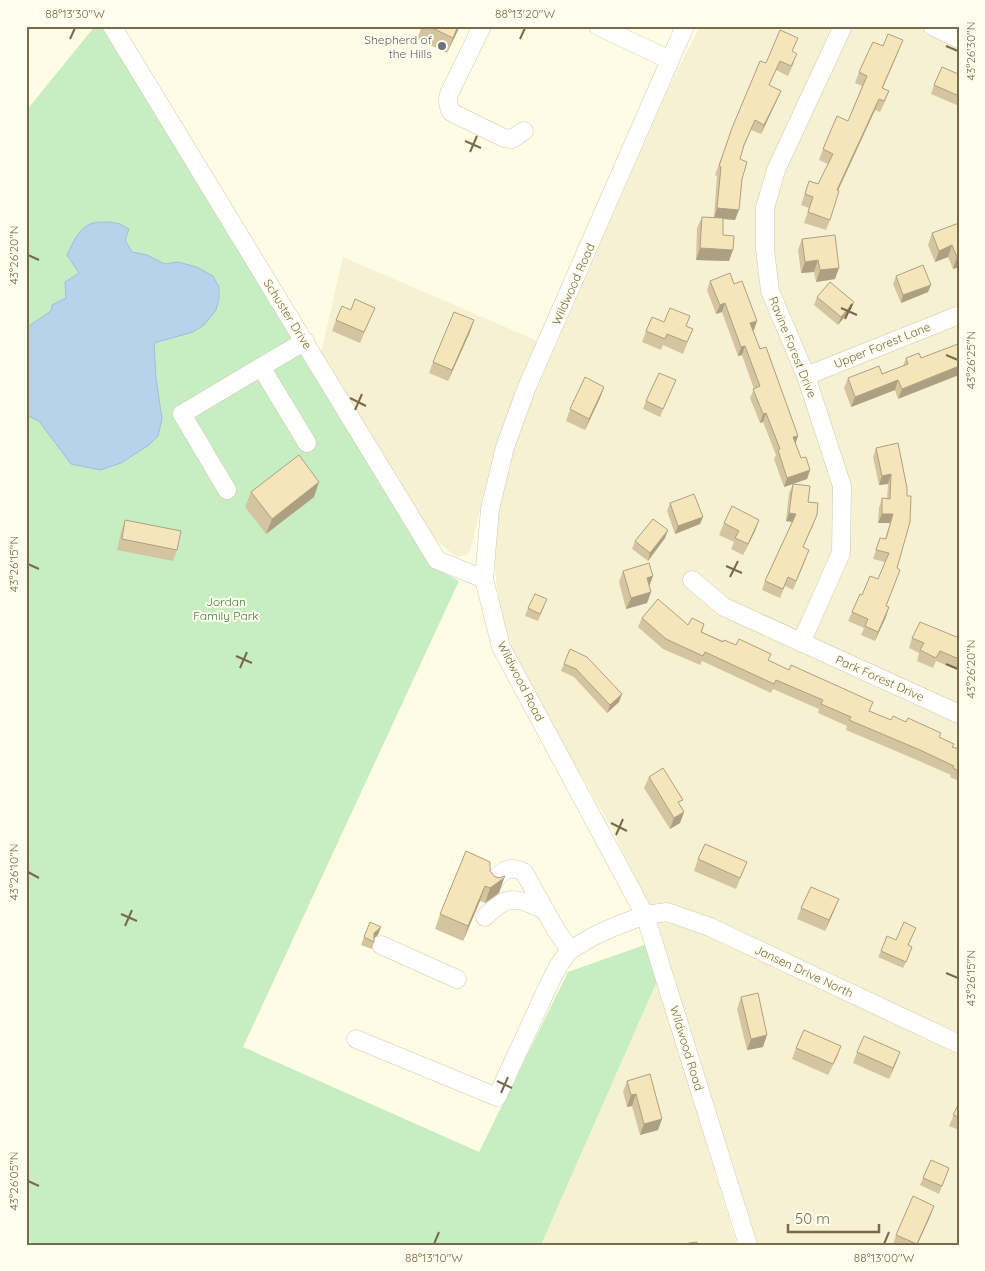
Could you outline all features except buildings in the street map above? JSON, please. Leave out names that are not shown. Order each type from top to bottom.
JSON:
[{"type":"street","name":"Schuster Drive","points":[[112,26],[437,560],[484,579]]},
{"type":"street","points":[[482,26],[449,94],[448,107],[451,112],[504,138],[512,139],[524,131]]},
{"type":"street","points":[[598,26],[670,60]]},
{"type":"street","name":"Wildwood Road","points":[[685,26],[527,387],[505,447],[490,509],[484,579],[501,647],[645,915],[748,1245]]},
{"type":"street","name":"Ravine Forest Drive","points":[[802,643],[840,553],[842,486],[806,376],[770,291],[765,249],[765,208],[776,170],[844,26]]},
{"type":"street","points":[[932,26],[959,38]]},
{"type":"street","name":"Upper Forest Lane","points":[[806,376],[959,315]]},
{"type":"street","points":[[227,490],[182,414],[305,341]]},
{"type":"street","points":[[261,367],[306,443]]},
{"type":"street","name":"Park Forest Drive","points":[[692,580],[724,607],[959,714]]},
{"type":"street","points":[[356,1038],[497,1097],[558,965],[570,950],[524,872],[516,869],[506,869],[500,873],[494,882]]},
{"type":"street","points":[[485,917],[503,902],[513,900],[526,902],[546,911]]},
{"type":"street","name":"Jansen Drive North","points":[[570,950],[594,936],[645,915],[667,912],[710,927],[959,1044]]},
{"type":"street","points":[[381,945],[457,979]]},
{"type":"shaded area","points":[[700,26],[959,26],[959,1245],[751,1245],[711,1100],[655,924],[611,827],[525,678],[502,617],[496,581],[494,549],[497,518],[508,464],[525,416],[670,85]]},
{"type":"shaded area","points":[[343,257],[540,342],[498,444],[488,476],[471,548],[467,555],[456,557],[436,540],[320,357]]},
{"type":"shaded area","points":[[658,979],[737,1245],[541,1245]]},
{"type":"green space","name":"Jordan Family Park","points":[[95,26],[108,26],[429,563],[459,581],[243,1047],[479,1152],[568,972],[647,944],[658,979],[541,1245],[36,1245],[26,1240],[26,111]]},
{"type":"water","points":[[109,222],[120,224],[129,229],[125,240],[132,252],[147,255],[165,264],[178,262],[197,267],[213,276],[219,287],[219,299],[216,310],[204,325],[193,332],[154,343],[156,378],[162,419],[158,436],[149,445],[121,463],[100,470],[71,464],[39,421],[26,415],[26,328],[51,311],[52,305],[66,298],[65,282],[79,273],[67,255],[80,232],[93,223]]},
{"type":"place","name":"Shepherd of the Hills","points":[[442,46]]}]
